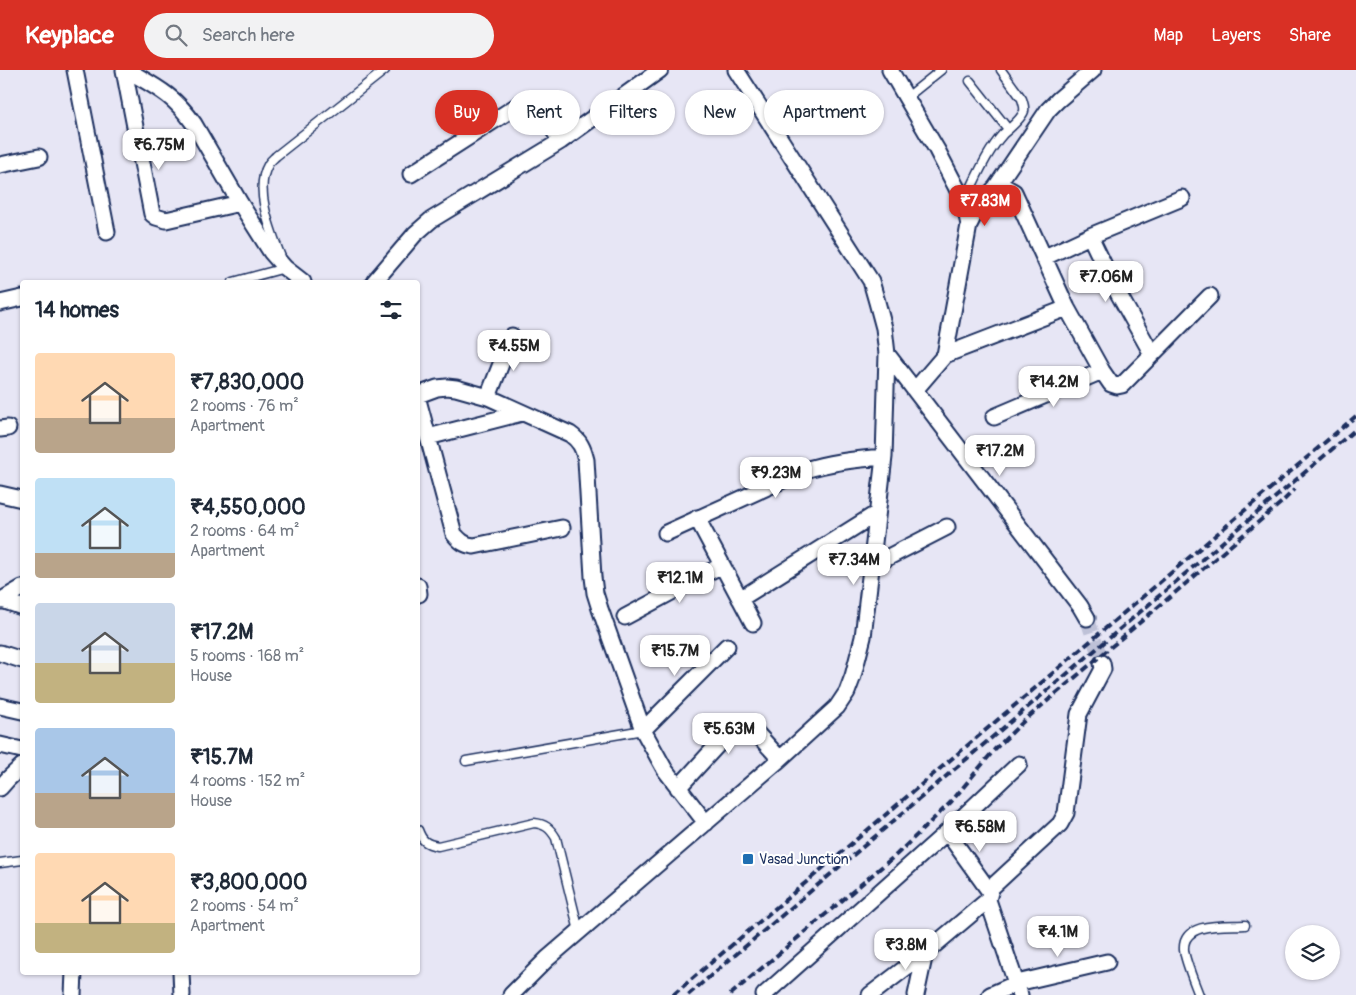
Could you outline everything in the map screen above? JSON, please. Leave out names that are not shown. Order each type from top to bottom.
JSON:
[{"type":"street","points":[[75,70],[107,232]]},
{"type":"street","points":[[126,70],[164,92],[186,112],[271,252],[285,268],[300,280]]},
{"type":"street","points":[[126,70],[152,214],[166,220],[240,203]]},
{"type":"street","points":[[376,280],[415,234],[431,220],[561,141],[660,70]]},
{"type":"street","points":[[511,995],[546,959],[706,823],[838,707],[847,692],[853,676],[863,637],[884,457],[887,354],[884,328],[871,281],[736,70]]},
{"type":"street","points":[[890,70],[937,150],[964,202],[968,225]]},
{"type":"street","points":[[945,355],[968,225],[978,207],[996,187],[1048,110],[1093,70]]},
{"type":"street","points":[[411,174],[523,102],[530,100],[535,103],[561,141]]},
{"type":"street","points":[[0,165],[38,157]]},
{"type":"street","points":[[996,187],[1007,188],[1014,192],[1067,308],[1102,371],[1112,384],[1122,385],[1210,296]]},
{"type":"street","points":[[1045,258],[1090,236],[1182,198]]},
{"type":"street","points":[[1090,236],[1112,284],[1152,354]]},
{"type":"street","points":[[0,303],[20,298]]},
{"type":"street","points":[[915,390],[945,355],[1067,308]]},
{"type":"street","points":[[488,397],[512,336]]},
{"type":"street","points":[[887,354],[1080,606],[1087,618]]},
{"type":"street","points":[[994,417],[1102,371]]},
{"type":"street","points":[[420,394],[437,388],[447,387],[488,397],[570,434],[578,440],[583,448],[586,460],[595,593],[643,730],[665,770],[706,823]]},
{"type":"street","points":[[420,407],[454,534],[459,541],[466,545],[474,546],[562,528]]},
{"type":"street","points":[[428,437],[522,413]]},
{"type":"street","points":[[666,533],[805,470],[834,462],[884,457]]},
{"type":"street","points":[[0,494],[20,498]]},
{"type":"street","points":[[740,599],[877,513]]},
{"type":"street","points":[[697,518],[753,623]]},
{"type":"street","points":[[871,566],[947,527]]},
{"type":"street","points":[[624,617],[722,565]]},
{"type":"street","points":[[1,600],[20,589]]},
{"type":"street","points":[[1,600],[20,606]]},
{"type":"street","points":[[643,730],[727,646]]},
{"type":"street","points":[[0,653],[20,659]]},
{"type":"street","points":[[870,995],[925,953],[989,896],[992,887],[1060,824],[1066,813],[1079,714],[1103,669],[1102,662]]},
{"type":"street","points":[[0,706],[20,711]]},
{"type":"street","points":[[678,788],[732,728],[739,724],[745,723],[750,726],[780,759]]},
{"type":"street","points":[[0,745],[20,750]]},
{"type":"street","points":[[764,995],[947,832],[1019,764]]},
{"type":"street","points":[[0,788],[20,768]]},
{"type":"street","points":[[947,832],[989,896],[1019,989]]},
{"type":"street","points":[[916,995],[925,953]]},
{"type":"street","points":[[990,995],[1019,989],[1107,962]]},
{"type":"street","points":[[74,975],[74,995]]},
{"type":"street","points":[[181,975],[182,995]]},
{"type":"lane","points":[[240,280],[285,268],[264,207],[263,175],[268,164],[385,70]]},
{"type":"lane","points":[[906,98],[941,70]]},
{"type":"lane","points":[[964,202],[992,149],[1008,129],[1021,117],[1024,111],[1022,100],[1001,70]]},
{"type":"lane","points":[[970,81],[1008,129]]},
{"type":"lane","points":[[466,761],[643,730]]},
{"type":"lane","points":[[420,836],[428,844],[438,846],[534,823],[544,824],[556,838],[579,931]]},
{"type":"lane","points":[[0,863],[20,860]]},
{"type":"lane","points":[[1199,995],[1184,952],[1184,943],[1189,934],[1196,929],[1204,927],[1245,926]]},
{"type":"tunnel","points":[[1087,618],[1102,663]]},
{"type":"railway","points":[[673,995],[1356,416]]},
{"type":"railway","points":[[688,995],[1356,429]]},
{"type":"railway","points":[[730,995],[897,854],[951,802],[995,749],[1026,719],[1295,489]]},
{"type":"place","name":"Vasad Junction","points":[[748,859]]}]
